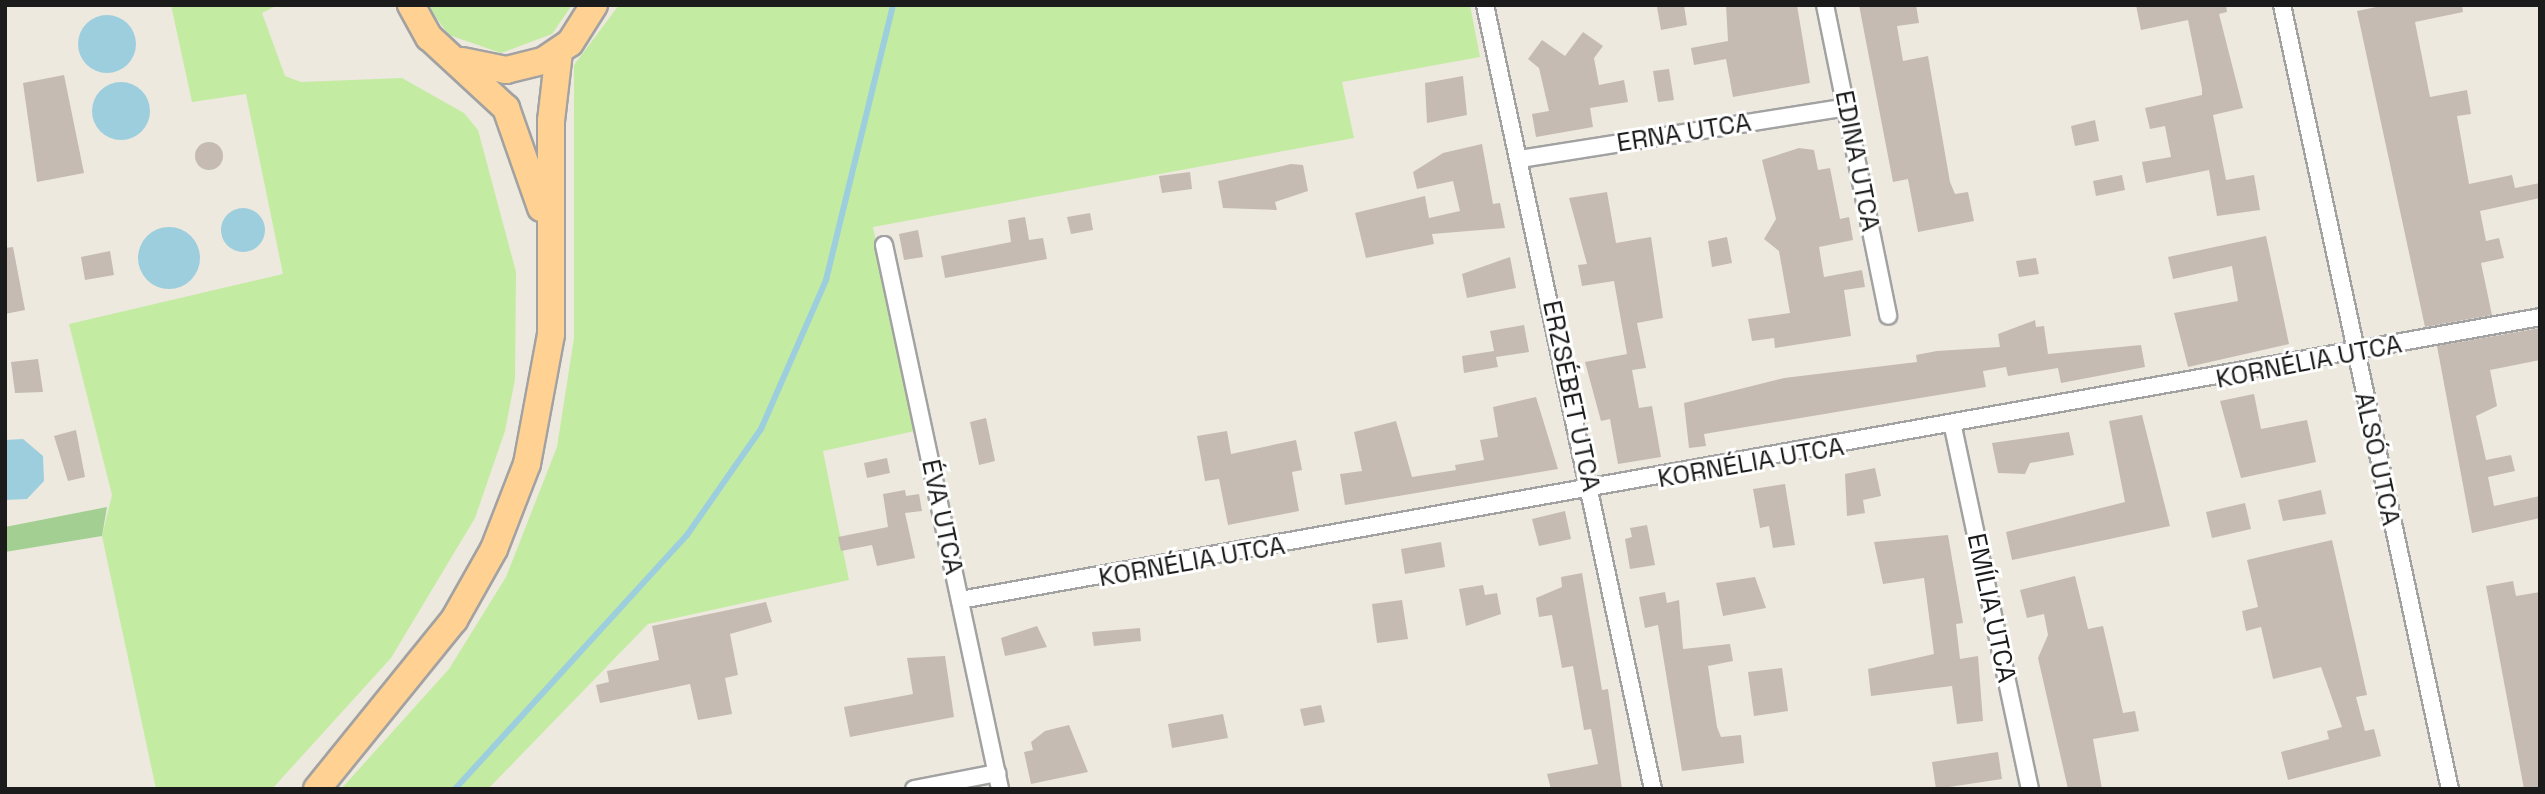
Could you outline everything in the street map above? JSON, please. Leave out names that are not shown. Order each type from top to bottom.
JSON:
[{"type":"main road","points":[[411,5],[429,37],[506,108],[550,240]]},
{"type":"main road","points":[[317,789],[454,620],[506,522],[545,382],[551,121],[559,52],[594,5]]},
{"type":"main road","points":[[451,55],[506,70],[559,52]]},
{"type":"street","name":"ERZSÉBET UTCA","points":[[1485,5],[1592,491],[1653,789]]},
{"type":"street","name":"EDINA UTCA","points":[[1825,5],[1888,316]]},
{"type":"street","name":"ALSÓ UTCA","points":[[2282,5],[2450,789]]},
{"type":"street","name":"ERNA UTCA","points":[[1520,159],[1847,107]]},
{"type":"street","name":"ÉVA UTCA","points":[[884,245],[999,781]]},
{"type":"street","name":"KORNÉLIA UTCA","points":[[960,600],[2355,355],[2540,317]]},
{"type":"street","name":"EMÍLIA UTCA","points":[[1953,427],[2030,789]]},
{"type":"street","points":[[914,789],[999,781]]},
{"type":"green space","points":[[171,5],[278,5],[262,13],[285,76],[301,82],[402,78],[464,113],[478,130],[516,272],[515,379],[505,431],[475,518],[391,658],[272,789],[156,789],[102,536],[112,495],[69,324],[283,274],[246,94],[192,102]]},
{"type":"green space","points":[[427,5],[572,5],[552,34],[501,53],[449,35]]},
{"type":"green space","points":[[619,5],[1470,5],[1480,57],[1342,82],[1354,138],[873,227],[915,431],[823,451],[849,580],[648,624],[488,789],[341,789],[449,669],[506,577],[557,447],[574,338],[574,65]]},
{"type":"green space","points":[[107,507],[102,536],[5,552],[5,527]]},
{"type":"water","points":[[107,15],[118,17],[131,28],[136,44],[134,55],[123,68],[107,73],[96,71],[83,60],[78,44],[80,33],[91,20]]},
{"type":"water","points":[[121,82],[132,84],[145,95],[150,111],[148,122],[137,135],[121,140],[110,138],[97,127],[92,111],[94,100],[105,87]]},
{"type":"water","points":[[243,208],[258,215],[265,230],[258,245],[243,252],[228,245],[221,230],[228,215]]},
{"type":"water","points":[[169,227],[191,236],[200,258],[191,280],[169,289],[147,280],[138,258],[147,236]]},
{"type":"water","points":[[23,439],[43,456],[44,481],[27,499],[5,500],[5,440]]},
{"type":"building","points":[[1684,5],[1687,25],[1661,30],[1657,7]]},
{"type":"building","points":[[1726,5],[1797,5],[1810,83],[1733,97],[1726,59],[1694,65],[1691,48],[1728,41]]},
{"type":"building","points":[[1859,5],[1916,5],[1919,23],[1897,26],[1903,61],[1928,56],[1950,182],[1955,194],[1968,192],[1974,221],[1918,232],[1908,179],[1893,182]]},
{"type":"building","points":[[2136,5],[2226,5],[2227,12],[2219,14],[2243,108],[2213,115],[2226,180],[2254,175],[2260,210],[2217,216],[2209,170],[2146,183],[2142,162],[2171,157],[2165,126],[2150,129],[2145,108],[2202,95],[2202,89],[2188,20],[2141,30]]},
{"type":"building","points":[[2386,5],[2462,5],[2463,12],[2415,22],[2430,97],[2467,90],[2471,114],[2457,116],[2469,184],[2512,175],[2515,188],[2540,183],[2540,198],[2480,211],[2486,241],[2499,238],[2504,258],[2481,263],[2492,315],[2425,327],[2357,11]]},
{"type":"building","points":[[1583,32],[1603,46],[1594,58],[1599,85],[1624,80],[1628,102],[1590,108],[1593,127],[1536,137],[1532,114],[1549,111],[1539,68],[1528,59],[1542,40],[1565,56]]},
{"type":"building","points":[[1669,69],[1674,100],[1658,102],[1653,71]]},
{"type":"building","points":[[64,75],[84,173],[37,182],[23,83]]},
{"type":"building","points":[[1463,76],[1467,115],[1427,123],[1425,83]]},
{"type":"building","points":[[2095,120],[2099,141],[2075,146],[2071,126]]},
{"type":"building","points":[[209,142],[219,146],[223,156],[219,166],[209,170],[199,166],[195,156],[199,146]]},
{"type":"building","points":[[1482,144],[1493,204],[1500,203],[1505,228],[1432,234],[1434,244],[1366,258],[1355,213],[1425,196],[1429,218],[1460,211],[1453,181],[1417,189],[1413,172],[1443,153]]},
{"type":"building","points":[[1799,148],[1814,150],[1818,170],[1830,168],[1840,219],[1849,217],[1853,240],[1819,247],[1824,277],[1862,270],[1865,287],[1844,290],[1851,336],[1775,348],[1774,338],[1752,341],[1748,319],[1790,313],[1779,251],[1764,239],[1776,219],[1762,160]]},
{"type":"building","points":[[1291,164],[1303,165],[1308,191],[1275,202],[1277,210],[1223,208],[1218,181]]},
{"type":"building","points":[[1190,172],[1192,189],[1162,193],[1159,176]]},
{"type":"building","points":[[2122,175],[2125,190],[2096,196],[2093,181]]},
{"type":"building","points":[[1607,192],[1616,243],[1651,237],[1663,318],[1637,323],[1646,368],[1632,370],[1639,408],[1652,406],[1661,457],[1618,464],[1610,419],[1601,421],[1585,362],[1627,354],[1614,281],[1582,286],[1578,265],[1587,264],[1569,198]]},
{"type":"building","points":[[1090,213],[1093,230],[1071,234],[1067,217]]},
{"type":"building","points":[[1025,217],[1029,240],[1043,238],[1047,259],[945,278],[941,256],[1011,242],[1008,220]]},
{"type":"building","points":[[918,230],[923,257],[904,260],[899,234]]},
{"type":"building","points":[[2266,236],[2289,344],[2188,367],[2174,313],[2238,301],[2232,266],[2173,279],[2168,257]]},
{"type":"building","points":[[1727,237],[1732,263],[1712,267],[1708,241]]},
{"type":"building","points":[[13,247],[25,310],[5,314],[5,248]]},
{"type":"building","points":[[110,251],[114,275],[85,280],[81,257]]},
{"type":"building","points":[[1510,257],[1516,288],[1467,298],[1462,274]]},
{"type":"building","points":[[2036,258],[2039,274],[2019,277],[2016,261]]},
{"type":"building","points":[[2035,320],[2036,327],[2044,326],[2048,354],[2141,345],[2145,367],[2061,383],[2058,368],[2008,376],[2006,367],[1983,371],[1986,387],[1704,434],[1706,446],[1689,448],[1684,403],[1784,378],[1917,362],[1916,355],[1937,351],[2000,347],[1998,334]]},
{"type":"building","points":[[1524,325],[1529,352],[1496,357],[1498,367],[1464,373],[1462,356],[1494,351],[1490,331]]},
{"type":"building","points":[[2540,328],[2540,360],[2490,370],[2497,406],[2476,416],[2486,460],[2511,455],[2515,471],[2488,477],[2494,506],[2540,496],[2540,518],[2472,533],[2437,346]]},
{"type":"building","points":[[38,359],[43,392],[15,393],[11,362]]},
{"type":"building","points":[[2254,394],[2261,429],[2307,420],[2316,462],[2241,478],[2220,401]]},
{"type":"building","points":[[1536,397],[1558,469],[1345,505],[1340,474],[1362,471],[1354,432],[1396,421],[1412,477],[1456,470],[1455,465],[1484,460],[1480,440],[1498,437],[1493,407]]},
{"type":"building","points":[[2142,415],[2170,526],[2012,560],[2006,532],[2125,502],[2109,421]]},
{"type":"building","points":[[986,418],[995,461],[979,465],[970,422]]},
{"type":"building","points":[[76,430],[85,477],[68,481],[54,436]]},
{"type":"building","points":[[1227,431],[1231,454],[1296,440],[1302,470],[1292,472],[1299,511],[1228,525],[1219,479],[1205,481],[1197,436]]},
{"type":"building","points":[[2069,432],[2074,455],[2030,463],[2025,474],[1998,473],[1992,443]]},
{"type":"building","points":[[887,458],[890,473],[867,478],[864,463]]},
{"type":"building","points":[[1875,468],[1881,496],[1863,500],[1865,513],[1847,516],[1845,474]]},
{"type":"building","points":[[1785,484],[1795,545],[1773,548],[1769,526],[1760,528],[1753,489]]},
{"type":"building","points":[[905,490],[906,496],[919,494],[922,511],[905,513],[915,558],[877,566],[872,545],[841,551],[838,537],[888,527],[883,494]]},
{"type":"building","points":[[2321,490],[2326,514],[2283,521],[2278,500]]},
{"type":"building","points":[[2245,503],[2251,529],[2212,538],[2206,512]]},
{"type":"building","points":[[1565,511],[1571,539],[1539,546],[1532,519]]},
{"type":"building","points":[[1647,525],[1655,565],[1630,569],[1625,539],[1632,537],[1630,528]]},
{"type":"building","points":[[1948,535],[1963,623],[1956,624],[1960,659],[1978,656],[1983,721],[1957,724],[1952,686],[1871,696],[1868,669],[1934,654],[1924,578],[1883,584],[1874,542]]},
{"type":"building","points":[[2332,540],[2367,695],[2356,697],[2365,731],[2374,729],[2381,756],[2288,780],[2281,752],[2329,739],[2327,731],[2342,727],[2321,667],[2273,679],[2261,627],[2246,631],[2242,611],[2258,607],[2247,560]]},
{"type":"building","points":[[1441,542],[1445,567],[1405,574],[1401,549]]},
{"type":"building","points":[[1582,573],[1602,690],[1608,689],[1622,789],[1551,789],[1547,774],[1598,764],[1591,729],[1584,730],[1573,666],[1562,668],[1552,615],[1539,617],[1536,598],[1562,587],[1561,577]]},
{"type":"building","points":[[2075,576],[2088,629],[2103,626],[2123,713],[2135,711],[2139,731],[2093,739],[2102,789],[2068,789],[2038,658],[2048,635],[2044,614],[2027,618],[2020,590]]},
{"type":"building","points":[[1755,577],[1766,608],[1723,616],[1716,583]]},
{"type":"building","points":[[2513,581],[2516,596],[2540,592],[2540,789],[2524,789],[2486,586]]},
{"type":"building","points":[[1483,585],[1485,595],[1497,593],[1501,614],[1466,626],[1459,589]]},
{"type":"building","points":[[1665,592],[1667,603],[1679,600],[1683,649],[1730,644],[1733,661],[1708,666],[1717,727],[1721,737],[1741,735],[1744,763],[1682,771],[1658,625],[1645,628],[1639,597]]},
{"type":"building","points":[[1402,600],[1408,639],[1377,643],[1372,604]]},
{"type":"building","points":[[766,602],[772,622],[730,634],[738,675],[725,678],[732,714],[698,720],[690,684],[600,703],[596,685],[609,682],[607,671],[659,660],[652,626]]},
{"type":"building","points":[[1037,626],[1047,647],[1005,656],[1001,638]]},
{"type":"building","points":[[1140,628],[1141,641],[1094,646],[1092,632]]},
{"type":"building","points":[[945,656],[954,717],[850,737],[844,707],[913,694],[907,658]]},
{"type":"building","points":[[1782,668],[1788,711],[1754,716],[1748,672]]},
{"type":"building","points":[[1321,705],[1325,722],[1304,726],[1300,709]]},
{"type":"building","points":[[1223,714],[1228,738],[1172,748],[1168,724]]},
{"type":"building","points":[[1069,725],[1088,772],[1031,784],[1024,752],[1033,750],[1031,742],[1045,731]]},
{"type":"building","points":[[1998,752],[2002,779],[1936,789],[1932,762]]},
{"type":"waterway","points":[[455,789],[687,535],[761,429],[826,280],[893,5]]}]
